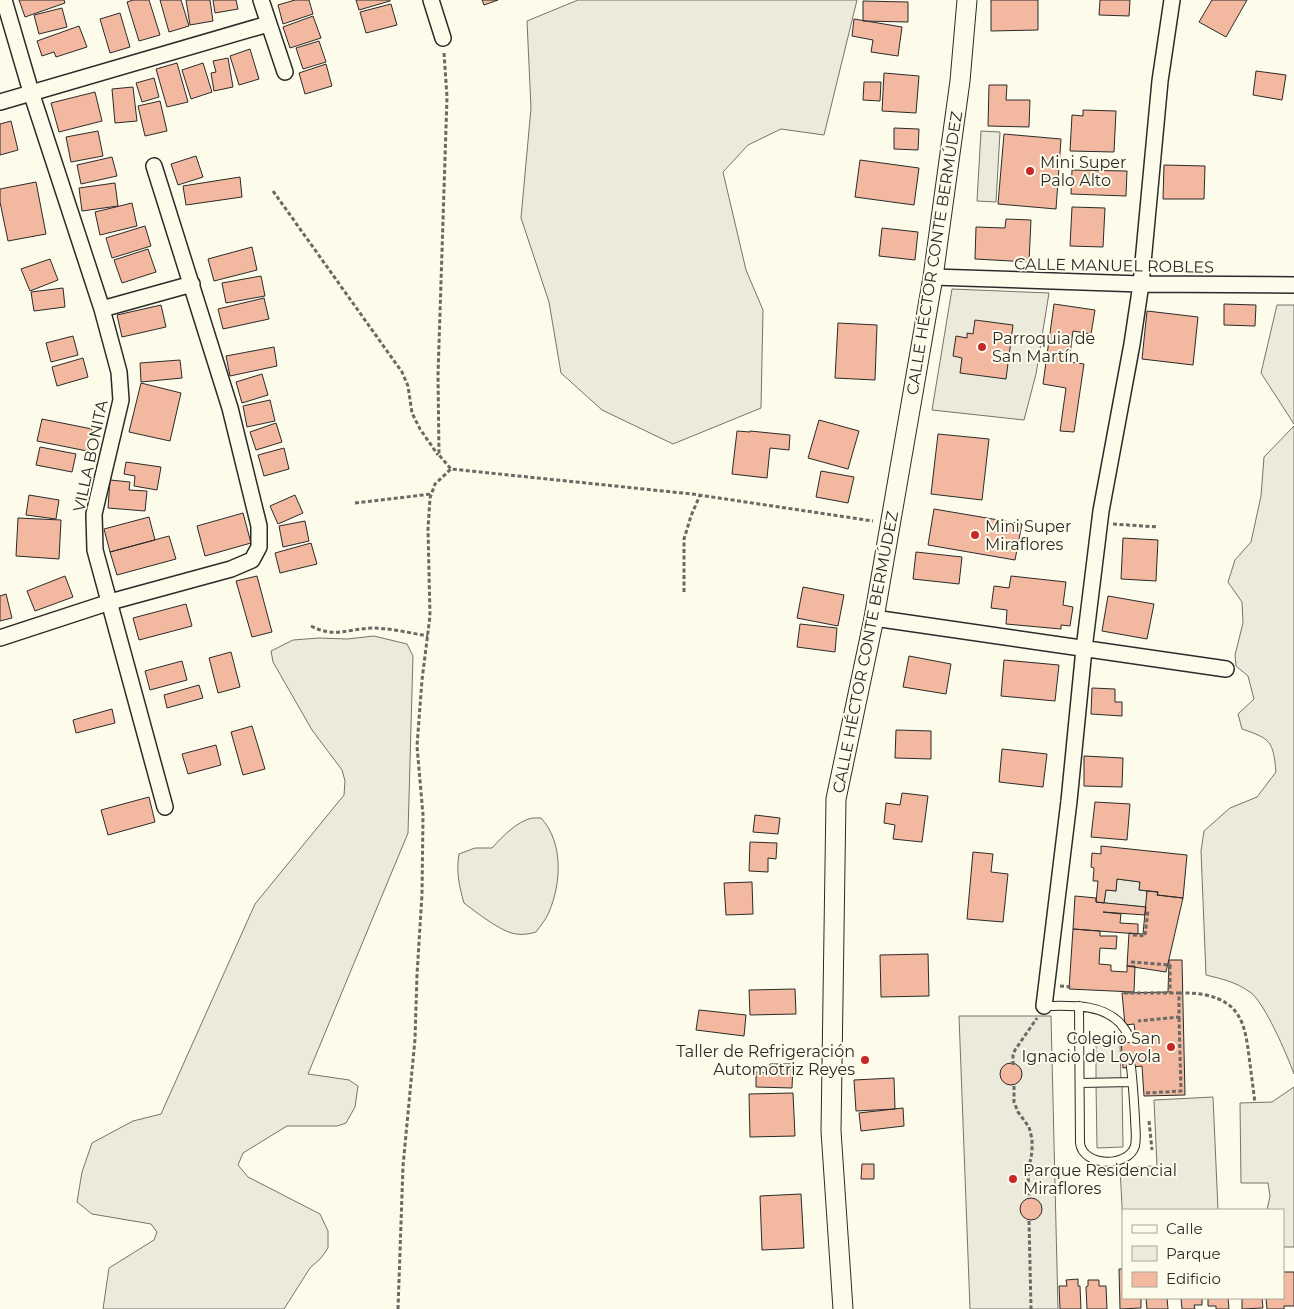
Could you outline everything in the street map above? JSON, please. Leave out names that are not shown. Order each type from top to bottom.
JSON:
[{"type":"street","name":"VILLA BONITA","points":[[4,0],[31,92],[102,309],[119,372],[121,400],[94,514],[96,550],[165,807]]},
{"type":"street","points":[[261,0],[286,72]]},
{"type":"street","points":[[431,0],[443,38]]},
{"type":"street","name":"CALLE HÉCTOR CONTE BERMÚDEZ","points":[[843,1309],[831,1131],[836,799],[874,618],[933,277],[960,81],[967,0]]},
{"type":"street","points":[[1044,1006],[1069,801],[1084,649],[1100,524],[1141,284],[1160,81],[1172,0]]},
{"type":"street","points":[[0,102],[268,24]]},
{"type":"street","points":[[0,638],[110,602],[232,569],[252,560],[259,546],[259,526],[230,408],[154,166]]},
{"type":"street","name":"CALLE MANUEL ROBLES","points":[[933,277],[1141,284],[1294,285]]},
{"type":"street","points":[[102,309],[192,284]]},
{"type":"street","points":[[874,618],[1226,669]]},
{"type":"lane","points":[[1044,1006],[1079,1006],[1098,1010],[1110,1015],[1128,1033],[1129,1038]]},
{"type":"lane","points":[[1079,1006],[1081,1148],[1090,1158],[1114,1161],[1127,1157],[1135,1146],[1131,1067]]},
{"type":"lane","points":[[1080,1083],[1132,1082]]},
{"type":"path","points":[[439,455],[438,376],[447,97],[443,38]]},
{"type":"path","points":[[273,191],[402,372],[408,386],[412,413],[420,429],[451,469],[700,495],[890,523]]},
{"type":"path","points":[[398,1309],[403,1166],[415,1039],[422,894],[423,815],[417,746],[422,680],[430,616],[428,530],[435,484],[451,469]]},
{"type":"path","points":[[355,503],[432,494]]},
{"type":"path","points":[[684,592],[684,539],[690,516],[700,495]]},
{"type":"path","points":[[1100,524],[1158,527]]},
{"type":"path","points":[[310,626],[322,632],[347,632],[374,628],[428,636]]},
{"type":"path","points":[[1133,935],[1145,936],[1148,910]]},
{"type":"path","points":[[1131,962],[1170,965],[1170,993]]},
{"type":"path","points":[[1146,1093],[1181,1092],[1179,992]]},
{"type":"path","points":[[1124,993],[1179,992],[1201,994],[1228,1004],[1242,1020],[1246,1034],[1255,1103]]},
{"type":"path","points":[[1013,1065],[1015,1050],[1044,1006]]},
{"type":"path","points":[[1138,1021],[1179,1017]]},
{"type":"path","points":[[1014,1086],[1014,1102],[1018,1112],[1029,1127],[1032,1139],[1032,1152],[1028,1173],[1029,1197]]},
{"type":"path","points":[[1029,1221],[1031,1309]]},
{"type":"green space","points":[[578,0],[857,0],[824,135],[781,129],[748,145],[723,172],[746,270],[763,310],[761,408],[673,444],[602,410],[561,373],[549,302],[521,218],[531,108],[527,21]]},
{"type":"green space","points":[[952,289],[1049,293],[1036,374],[1024,420],[932,410]]},
{"type":"green space","points":[[1277,305],[1294,305],[1294,424],[1261,373]]},
{"type":"green space","points":[[1294,426],[1294,1074],[1275,1030],[1256,998],[1250,992],[1229,981],[1206,975],[1201,851],[1204,831],[1230,808],[1257,797],[1276,772],[1272,747],[1265,739],[1242,729],[1238,714],[1254,699],[1248,676],[1236,666],[1235,655],[1243,623],[1242,602],[1228,582],[1235,560],[1251,542],[1261,496],[1264,457]]},
{"type":"green space","points":[[374,636],[407,644],[413,656],[408,833],[308,1074],[349,1080],[358,1086],[355,1107],[346,1123],[337,1126],[287,1126],[243,1153],[238,1165],[248,1177],[320,1214],[328,1231],[328,1248],[310,1268],[284,1309],[103,1309],[109,1268],[154,1240],[157,1232],[151,1224],[92,1214],[77,1202],[82,1172],[92,1143],[133,1121],[161,1114],[255,904],[344,795],[345,781],[342,770],[312,730],[273,662],[271,651],[293,640],[319,638],[347,639]]},
{"type":"green space","points":[[532,818],[541,818],[554,839],[557,851],[558,877],[553,901],[543,923],[536,932],[516,934],[496,926],[464,903],[458,878],[459,854],[475,848],[492,848],[515,826]]},
{"type":"green space","points":[[1117,879],[1140,882],[1139,890],[1147,891],[1146,907],[1104,903],[1106,890],[1116,891]]},
{"type":"green space","points":[[959,1016],[1051,1016],[1058,1309],[970,1309]]},
{"type":"green space","points":[[1294,1087],[1294,1247],[1284,1247],[1284,1209],[1267,1209],[1270,1196],[1268,1183],[1241,1183],[1240,1103],[1272,1102]]},
{"type":"green space","points":[[1213,1097],[1218,1209],[1122,1209],[1120,1167],[1157,1166],[1154,1100]]},
{"type":"shaded area","points":[[981,131],[1000,132],[996,202],[977,201]]},
{"type":"shaded area","points":[[1096,1041],[1120,1041],[1121,1082],[1096,1082]]},
{"type":"shaded area","points":[[1122,1083],[1123,1147],[1097,1148],[1096,1084]]},
{"type":"building","points":[[19,0],[64,0],[65,3],[25,17]]},
{"type":"building","points":[[149,0],[160,35],[139,41],[127,2]]},
{"type":"building","points":[[160,0],[181,0],[189,26],[169,32]]},
{"type":"building","points":[[186,0],[210,0],[213,21],[190,25]]},
{"type":"building","points":[[213,0],[236,0],[238,9],[215,13]]},
{"type":"building","points":[[295,0],[309,0],[313,14],[283,24],[278,5]]},
{"type":"building","points":[[356,0],[390,0],[390,1],[359,10]]},
{"type":"building","points":[[482,0],[498,0],[484,5]]},
{"type":"building","points":[[991,0],[1038,0],[1038,30],[991,31]]},
{"type":"building","points":[[1100,0],[1130,0],[1129,16],[1099,15]]},
{"type":"building","points":[[1212,0],[1247,0],[1226,37],[1199,22]]},
{"type":"building","points":[[863,1],[908,2],[908,22],[863,21]]},
{"type":"building","points":[[391,4],[397,25],[366,33],[360,12]]},
{"type":"building","points":[[62,8],[67,27],[39,34],[34,15]]},
{"type":"building","points":[[120,13],[130,47],[110,53],[100,19]]},
{"type":"building","points":[[313,16],[321,38],[290,48],[283,27]]},
{"type":"building","points":[[854,19],[902,27],[898,56],[871,52],[873,40],[852,36]]},
{"type":"building","points":[[79,26],[87,47],[56,57],[54,52],[42,56],[37,41]]},
{"type":"building","points":[[319,41],[326,62],[303,69],[296,48]]},
{"type":"building","points":[[250,49],[259,79],[239,85],[230,56]]},
{"type":"building","points":[[228,58],[233,87],[214,91],[211,73],[216,72],[213,61]]},
{"type":"building","points":[[177,63],[188,102],[167,107],[156,69]]},
{"type":"building","points":[[203,63],[212,92],[191,99],[182,70]]},
{"type":"building","points":[[326,64],[332,86],[305,94],[299,73]]},
{"type":"building","points":[[1256,71],[1286,75],[1282,100],[1253,95]]},
{"type":"building","points":[[884,73],[919,76],[916,113],[882,111]]},
{"type":"building","points":[[154,78],[159,97],[142,102],[136,83]]},
{"type":"building","points":[[864,82],[881,82],[880,101],[863,100]]},
{"type":"building","points":[[989,85],[1007,85],[1006,100],[1030,100],[1029,127],[988,126]]},
{"type":"building","points":[[133,87],[137,121],[115,123],[112,89]]},
{"type":"building","points":[[95,92],[102,121],[59,132],[51,103]]},
{"type":"building","points":[[160,101],[167,131],[145,136],[138,106]]},
{"type":"building","points":[[1083,110],[1116,111],[1114,152],[1070,151],[1072,115],[1083,116]]},
{"type":"building","points":[[11,121],[18,150],[0,155],[0,124]]},
{"type":"building","points":[[894,128],[919,129],[918,150],[894,149]]},
{"type":"building","points":[[98,131],[103,156],[71,162],[66,137]]},
{"type":"building","name":"Mini Super Palo Alto","points":[[1004,134],[1061,139],[1056,209],[998,204]]},
{"type":"building","points":[[196,156],[203,177],[178,185],[171,164]]},
{"type":"building","points":[[112,157],[117,176],[81,184],[77,165]]},
{"type":"building","points":[[860,160],[919,168],[914,205],[855,197]]},
{"type":"building","points":[[1164,165],[1205,166],[1204,199],[1163,199]]},
{"type":"building","points":[[1072,170],[1127,171],[1126,196],[1071,194]]},
{"type":"building","points":[[240,177],[242,197],[186,205],[183,186]]},
{"type":"building","points":[[36,182],[46,234],[8,241],[0,202],[0,189]]},
{"type":"building","points":[[115,183],[118,206],[82,211],[79,188]]},
{"type":"building","points":[[132,203],[137,226],[100,235],[95,212]]},
{"type":"building","points":[[1072,207],[1105,208],[1103,247],[1070,246]]},
{"type":"building","points":[[1006,219],[1031,220],[1029,262],[975,259],[976,227],[1005,228]]},
{"type":"building","points":[[145,226],[151,246],[112,258],[106,238]]},
{"type":"building","points":[[882,228],[918,232],[915,260],[879,256]]},
{"type":"building","points":[[252,247],[257,270],[214,281],[208,259]]},
{"type":"building","points":[[148,249],[156,272],[122,283],[114,260]]},
{"type":"building","points":[[50,259],[58,280],[30,291],[21,269]]},
{"type":"building","points":[[261,276],[265,296],[226,303],[222,283]]},
{"type":"building","points":[[63,288],[65,307],[34,311],[31,292]]},
{"type":"building","points":[[264,298],[269,319],[223,329],[218,309]]},
{"type":"building","points":[[1054,304],[1095,310],[1091,334],[1073,331],[1069,362],[1084,364],[1074,432],[1060,431],[1066,388],[1043,384]]},
{"type":"building","points":[[1224,304],[1256,305],[1255,326],[1224,325]]},
{"type":"building","points":[[161,305],[166,327],[122,337],[117,315]]},
{"type":"building","points":[[1147,311],[1198,317],[1193,365],[1142,359]]},
{"type":"building","name":"Parroquia de San Martín","points":[[975,320],[1013,325],[1006,379],[960,373],[962,358],[953,356],[956,336],[967,338],[967,333],[973,334]]},
{"type":"building","points":[[838,323],[877,325],[875,380],[835,378]]},
{"type":"building","points":[[73,336],[78,355],[51,362],[46,343]]},
{"type":"building","points":[[274,347],[277,366],[230,376],[226,356]]},
{"type":"building","points":[[83,358],[88,377],[57,386],[52,367]]},
{"type":"building","points":[[180,360],[182,378],[141,382],[140,363]]},
{"type":"building","points":[[262,374],[268,395],[242,403],[236,382]]},
{"type":"building","points":[[141,383],[181,393],[170,441],[129,432]]},
{"type":"building","points":[[270,400],[275,421],[247,427],[243,406]]},
{"type":"building","points":[[42,419],[92,429],[87,451],[37,441]]},
{"type":"building","points":[[819,420],[859,431],[848,469],[808,458]]},
{"type":"building","points":[[276,423],[282,442],[256,450],[250,432]]},
{"type":"building","points":[[737,431],[790,435],[789,450],[770,448],[767,478],[732,474]]},
{"type":"building","points":[[938,434],[989,439],[982,500],[931,494]]},
{"type":"building","points":[[40,447],[76,454],[72,472],[36,465]]},
{"type":"building","points":[[284,448],[289,469],[264,476],[258,455]]},
{"type":"building","points":[[126,462],[161,467],[157,490],[134,486],[135,476],[124,474]]},
{"type":"building","points":[[821,471],[854,477],[848,503],[816,497]]},
{"type":"building","points":[[110,480],[130,482],[129,490],[147,491],[145,511],[108,508]]},
{"type":"building","points":[[29,495],[59,500],[56,519],[26,515]]},
{"type":"building","points":[[295,495],[303,513],[278,524],[270,506]]},
{"type":"building","name":"Mini Super Miraflores","points":[[934,509],[1022,524],[1015,560],[928,545]]},
{"type":"building","points":[[243,513],[251,543],[205,556],[197,526]]},
{"type":"building","points":[[149,517],[155,540],[110,552],[104,529]]},
{"type":"building","points":[[18,518],[61,520],[59,559],[16,556]]},
{"type":"building","points":[[305,521],[309,541],[283,547],[279,526]]},
{"type":"building","points":[[169,536],[176,559],[117,575],[110,552]]},
{"type":"building","points":[[1123,538],[1158,540],[1156,581],[1121,579]]},
{"type":"building","points":[[311,543],[317,564],[280,573],[275,553]]},
{"type":"building","points":[[916,552],[962,557],[959,584],[913,579]]},
{"type":"building","points":[[65,576],[73,597],[35,611],[27,591]]},
{"type":"building","points":[[257,576],[272,632],[252,637],[236,581]]},
{"type":"building","points":[[1011,576],[1066,582],[1063,605],[1073,607],[1070,626],[1061,625],[1061,629],[1006,624],[1007,610],[991,608],[994,586],[1009,588]]},
{"type":"building","points":[[803,587],[844,595],[838,626],[797,618]]},
{"type":"building","points":[[6,594],[12,618],[0,621],[0,596]]},
{"type":"building","points":[[1108,596],[1154,604],[1147,639],[1102,631]]},
{"type":"building","points":[[186,604],[192,626],[139,640],[133,618]]},
{"type":"building","points":[[800,624],[837,628],[835,652],[797,647]]},
{"type":"building","points":[[231,652],[240,687],[218,693],[209,658]]},
{"type":"building","points":[[909,656],[951,664],[946,694],[903,687]]},
{"type":"building","points":[[1004,660],[1059,665],[1055,701],[1001,696]]},
{"type":"building","points":[[182,661],[187,680],[150,690],[145,671]]},
{"type":"building","points":[[199,685],[203,698],[167,708],[164,695]]},
{"type":"building","points":[[1092,688],[1115,689],[1115,702],[1122,702],[1122,716],[1091,714]]},
{"type":"building","points":[[112,709],[115,723],[76,733],[73,720]]},
{"type":"building","points":[[252,726],[265,769],[243,775],[231,732]]},
{"type":"building","points":[[896,730],[931,731],[931,759],[895,758]]},
{"type":"building","points":[[216,745],[221,765],[188,774],[182,754]]},
{"type":"building","points":[[1002,749],[1047,754],[1043,787],[999,782]]},
{"type":"building","points":[[1084,756],[1123,758],[1122,787],[1084,786]]},
{"type":"building","points":[[902,793],[928,796],[922,842],[893,839],[895,825],[884,823],[886,803],[900,805]]},
{"type":"building","points":[[149,797],[155,822],[108,835],[101,810]]},
{"type":"building","points":[[1095,802],[1130,804],[1127,840],[1091,837]]},
{"type":"building","points":[[755,815],[780,818],[778,834],[753,832]]},
{"type":"building","points":[[750,842],[777,843],[776,859],[768,858],[768,872],[749,871]]},
{"type":"building","points":[[1101,846],[1187,855],[1183,898],[1157,895],[1158,892],[1139,890],[1140,882],[1117,879],[1116,891],[1106,890],[1104,903],[1096,902],[1098,881],[1093,881],[1092,853],[1101,854]]},
{"type":"building","points":[[973,852],[993,854],[991,872],[1008,874],[1003,922],[967,919]]},
{"type":"building","points":[[752,882],[753,914],[726,915],[724,883]]},
{"type":"building","points":[[1147,891],[1158,892],[1157,895],[1183,898],[1166,972],[1127,966],[1129,933],[1143,934]]},
{"type":"building","points":[[1075,896],[1096,898],[1096,902],[1146,907],[1145,915],[1103,912],[1121,914],[1120,923],[1138,924],[1138,934],[1073,929]]},
{"type":"building","points":[[1073,929],[1100,931],[1100,936],[1117,936],[1116,949],[1100,948],[1099,964],[1111,965],[1111,971],[1127,972],[1127,966],[1135,966],[1134,992],[1069,989]]},
{"type":"building","points":[[928,954],[929,996],[881,997],[880,955]]},
{"type":"building","points":[[1169,960],[1182,960],[1185,1095],[1144,1096],[1142,1066],[1123,1068],[1121,1039],[1136,1038],[1134,1024],[1125,1025],[1122,993],[1168,992]]},
{"type":"building","points":[[795,989],[796,1014],[750,1015],[749,990]]},
{"type":"building","points":[[699,1010],[746,1015],[744,1036],[696,1030]]},
{"type":"building","points":[[1011,1063],[1021,1070],[1022,1074],[1015,1084],[1011,1085],[1001,1078],[1000,1074],[1007,1064]]},
{"type":"building","points":[[770,1064],[793,1064],[792,1088],[756,1087],[756,1072],[770,1073]]},
{"type":"building","points":[[894,1078],[895,1109],[856,1111],[854,1080]]},
{"type":"building","points":[[793,1093],[795,1136],[750,1137],[749,1094]]},
{"type":"building","points":[[903,1108],[904,1126],[861,1131],[859,1113]]},
{"type":"building","points":[[862,1164],[874,1164],[874,1179],[861,1179]]},
{"type":"building","points":[[801,1194],[804,1248],[762,1250],[760,1196]]},
{"type":"building","points":[[1031,1198],[1039,1201],[1042,1209],[1039,1217],[1031,1220],[1023,1217],[1020,1209],[1023,1201]]},
{"type":"building","points":[[1119,1269],[1122,1269],[1122,1299],[1141,1299],[1141,1308],[1120,1309]]},
{"type":"building","points":[[1284,1272],[1294,1272],[1294,1306],[1284,1306],[1284,1309],[1267,1309],[1266,1299],[1284,1299]]},
{"type":"building","points":[[1078,1279],[1081,1309],[1060,1309],[1059,1286],[1067,1286],[1066,1280]]},
{"type":"building","points":[[1088,1280],[1099,1280],[1099,1286],[1106,1286],[1107,1309],[1087,1309],[1086,1287],[1088,1286]]},
{"type":"building","points":[[1146,1299],[1167,1299],[1168,1309],[1147,1309]]},
{"type":"building","points":[[1181,1299],[1202,1299],[1202,1305],[1194,1305],[1195,1309],[1182,1309]]},
{"type":"building","points":[[1208,1299],[1228,1299],[1229,1309],[1216,1309],[1216,1306],[1208,1306]]},
{"type":"building","points":[[1242,1299],[1262,1299],[1263,1308],[1242,1309]]},
{"type":"place","name":"Mini Super Palo Alto","points":[[1030,171]]},
{"type":"place","name":"Parroquia de San Martín","points":[[982,347]]},
{"type":"place","name":"Mini Super Miraflores","points":[[975,535]]},
{"type":"place","name":"Colegio San Ignacio de Loyola","points":[[1171,1047]]},
{"type":"place","name":"Taller de Refrigeración Automotriz Reyes","points":[[865,1060]]},
{"type":"place","name":"Parque Residencial Miraflores","points":[[1013,1179]]}]
